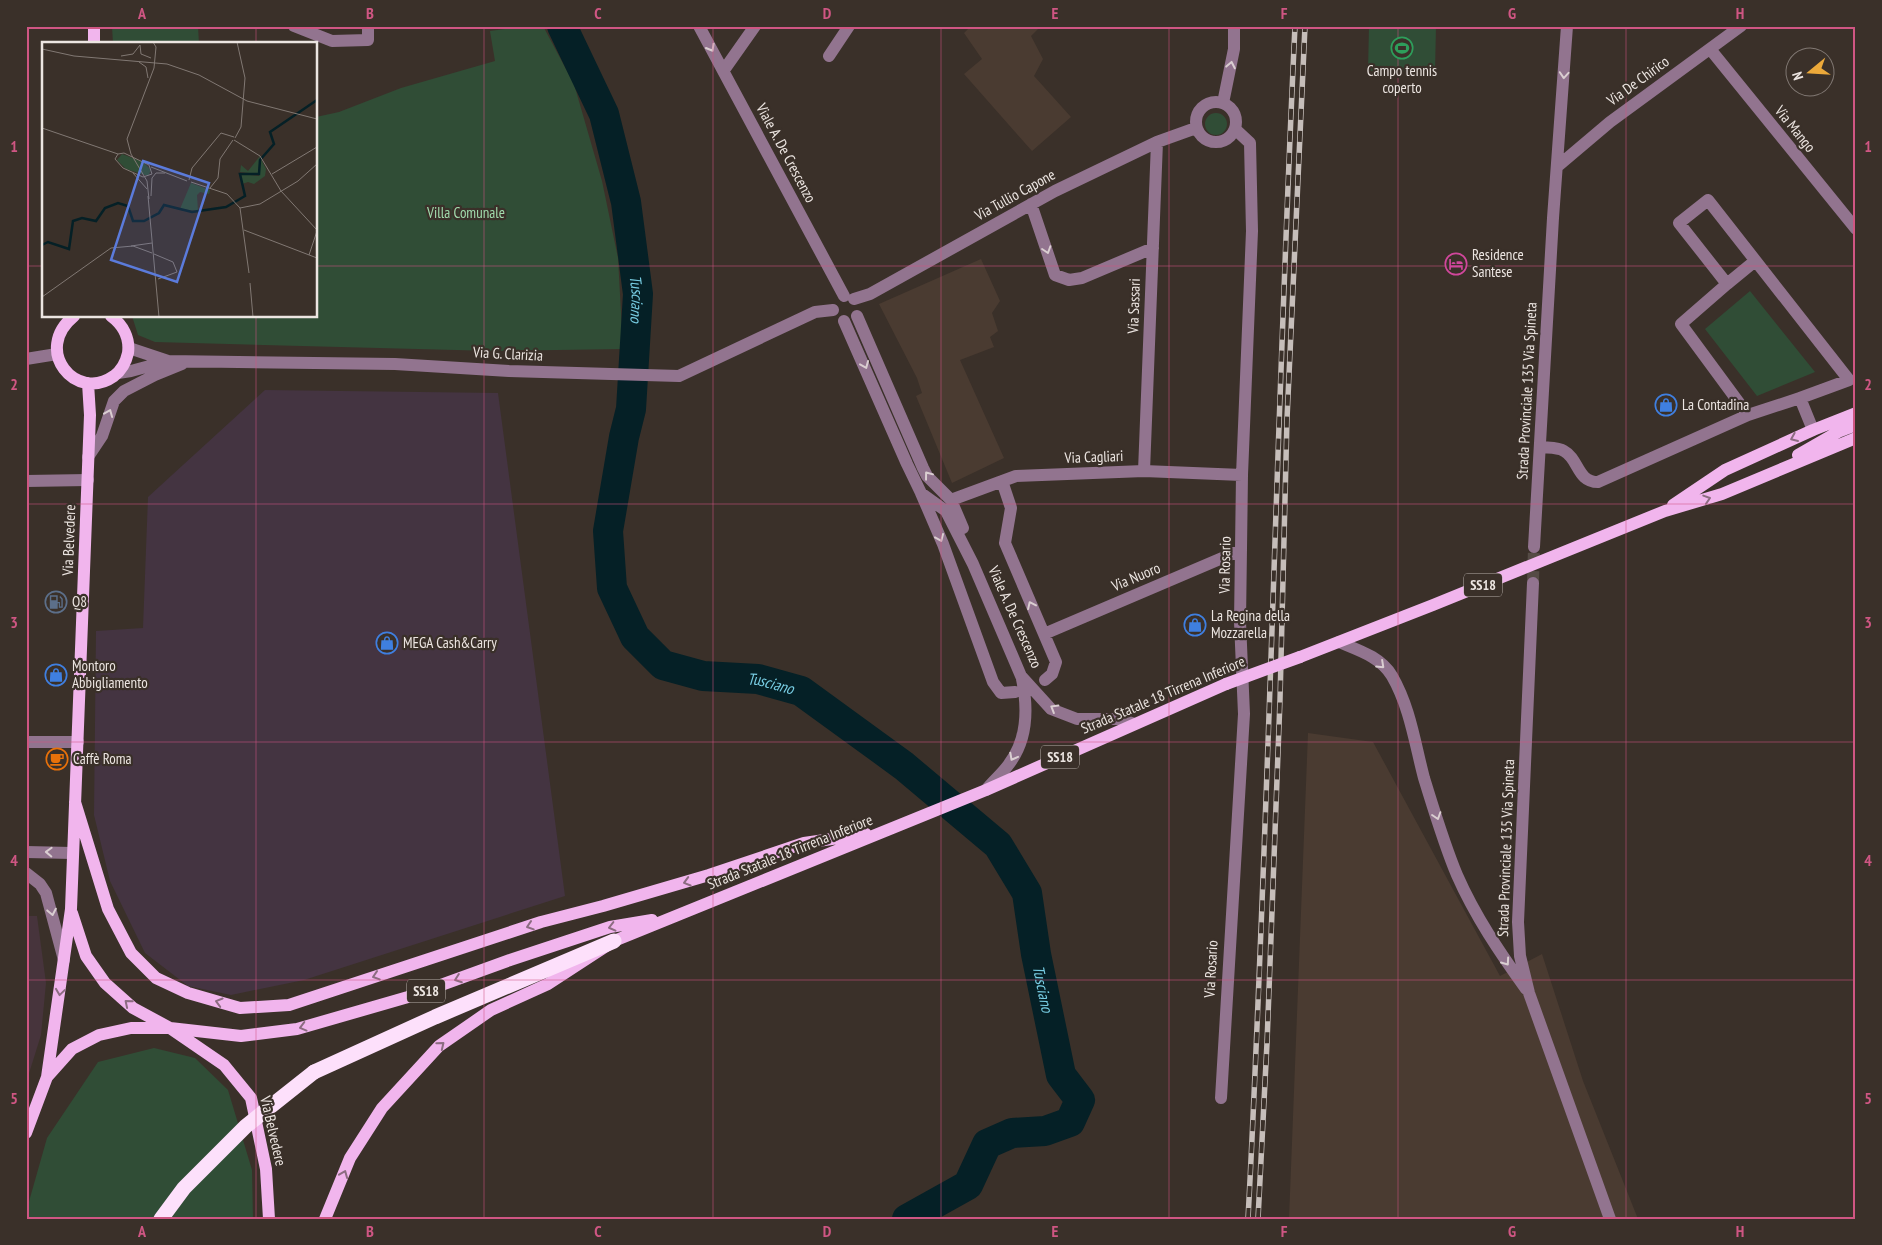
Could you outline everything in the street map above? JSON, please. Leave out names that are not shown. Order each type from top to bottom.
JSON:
[{"type":"highway","points":[[161,1219],[184,1188],[246,1126],[314,1072],[435,1017],[614,941]]},
{"type":"main road","points":[[94,26],[94,42]]},
{"type":"main road","points":[[72,318],[60,332],[56,343],[57,354],[68,374],[77,380],[88,383],[104,381],[118,373],[124,366],[129,348],[124,330],[113,318]]},
{"type":"main road","name":"Via Belvedere","points":[[26,1133],[47,1077],[71,909],[88,480],[90,415],[88,383]]},
{"type":"main road","name":"Strada Statale 18 Tirrena Inferiore","points":[[1665,511],[1725,470],[1813,430],[1856,413]]},
{"type":"main road","name":"SS18","points":[[1748,483],[1838,432],[1856,425]]},
{"type":"main road","name":"Strada Statale 18 Tirrena Inferiore","points":[[326,1219],[350,1158],[382,1108],[439,1046],[491,1010],[548,984],[614,941],[986,790],[1226,684],[1433,605],[1665,511],[1704,500],[1748,483],[1856,438]]},
{"type":"main road","points":[[75,802],[108,909],[131,953],[156,978],[188,993],[240,1008],[289,1004],[541,922],[709,875],[804,842],[886,831]]},
{"type":"main road","name":"Via Belvedere","points":[[71,909],[86,956],[105,983],[133,1008],[170,1028],[224,1065],[251,1098],[266,1169],[269,1219]]},
{"type":"main road","name":"Strada Statale 18 Tirrena Inferiore","points":[[170,1028],[241,1036],[297,1029],[408,997],[510,960],[610,927],[677,915]]},
{"type":"main road","name":"Via Belvedere","points":[[47,1077],[72,1049],[99,1035],[131,1028],[170,1028]]},
{"type":"street","points":[[294,26],[332,41],[368,40],[368,26]]},
{"type":"street","name":"Viale A. De Crescenzo","points":[[699,26],[849,297]]},
{"type":"street","points":[[724,70],[755,26]]},
{"type":"street","points":[[829,56],[849,26]]},
{"type":"street","points":[[1223,103],[1234,49],[1234,26]]},
{"type":"street","name":"Strada Provinciale 135 Via Spineta","points":[[1534,547],[1567,26]]},
{"type":"street","name":"Via De Chirico","points":[[1558,166],[1610,122],[1741,26]]},
{"type":"street","name":"Via Mango","points":[[1710,49],[1856,229]]},
{"type":"street","points":[[1216,102],[1223,103],[1234,114],[1236,129],[1224,141],[1217,143],[1205,140],[1196,128],[1198,113],[1203,106],[1216,102]]},
{"type":"street","name":"Via Tullio Capone","points":[[849,297],[870,294],[1055,191],[1157,142],[1196,128]]},
{"type":"street","name":"Via Rosario","points":[[1221,1098],[1244,714],[1240,622],[1242,475],[1252,231],[1250,143],[1236,129]]},
{"type":"street","name":"Via Sassari","points":[[1144,471],[1157,142]]},
{"type":"street","points":[[1540,448],[1565,451],[1569,454],[1583,477],[1590,481],[1598,482],[1748,415],[1850,380],[1708,200],[1679,223],[1727,284]]},
{"type":"street","points":[[1032,204],[1055,275],[1068,280],[1082,278],[1153,248]]},
{"type":"street","points":[[1748,415],[1681,324],[1755,261]]},
{"type":"street","points":[[849,297],[858,307],[857,316],[850,321],[844,321],[837,318],[833,310],[835,302],[849,297]]},
{"type":"street","name":"Via G. Clarizia","points":[[118,373],[168,361],[188,361],[394,364],[509,371],[679,376],[815,312],[833,310]]},
{"type":"street","name":"Viale A. De Crescenzo","points":[[857,316],[927,476],[951,500],[966,536],[973,564]]},
{"type":"street","name":"Viale A. De Crescenzo","points":[[844,321],[943,544],[993,682],[1001,693],[1015,692]]},
{"type":"street","name":"Via G. Clarizia","points":[[129,348],[168,361]]},
{"type":"street","points":[[26,359],[57,354]]},
{"type":"street","points":[[88,457],[102,436],[114,402],[124,391],[188,361]]},
{"type":"street","points":[[1800,398],[1813,430]]},
{"type":"street","name":"Via Cagliari","points":[[951,500],[1016,476],[1144,471],[1242,475]]},
{"type":"street","points":[[26,481],[88,480]]},
{"type":"street","points":[[1002,480],[1011,508],[1005,543],[1056,662],[1052,674],[1045,680]]},
{"type":"street","name":"Viale A. De Crescenzo","points":[[921,493],[946,511],[973,564],[1021,676],[1052,709],[1077,719],[1120,719],[1134,724]]},
{"type":"street","name":"Via Nuoro","points":[[1044,634],[1241,550]]},
{"type":"street","name":"Strada Provinciale 135 Via Spineta","points":[[1533,583],[1518,922],[1520,956],[1529,993],[1610,1219]]},
{"type":"street","points":[[1339,642],[1366,653],[1381,662],[1392,675],[1409,719],[1424,778],[1457,875],[1478,916],[1503,958],[1529,993]]},
{"type":"street","points":[[986,790],[1010,763],[1023,736],[1026,711],[1021,676]]},
{"type":"street","points":[[26,742],[78,742]]},
{"type":"street","points":[[26,852],[72,853]]},
{"type":"street","points":[[26,873],[40,884],[46,893],[64,960]]},
{"type":"shaded area","points":[[971,26],[1041,26],[1031,36],[1043,59],[1034,76],[1071,117],[1032,151],[964,74],[982,59],[964,33]]},
{"type":"shaded area","points":[[981,259],[1000,301],[992,313],[998,331],[990,337],[994,347],[960,360],[1004,458],[952,483],[916,396],[922,393],[917,378],[879,304]]},
{"type":"shaded area","points":[[265,390],[498,393],[565,896],[304,980],[231,995],[188,986],[145,953],[110,881],[94,815],[96,631],[143,628],[148,497]]},
{"type":"shaded area","points":[[1308,733],[1373,742],[1500,976],[1542,954],[1583,1081],[1638,1219],[1289,1219]]},
{"type":"shaded area","points":[[26,916],[37,916],[46,983],[41,1035],[26,1083]]},
{"type":"green space","points":[[112,26],[198,26],[199,42],[113,42]]},
{"type":"green space","name":"Villa Comunale","points":[[526,26],[543,26],[574,84],[602,181],[618,258],[623,349],[494,351],[155,342],[138,335],[133,318],[318,318],[318,117],[339,112],[401,88],[495,61],[490,31]]},
{"type":"green space","name":"Campo tennis coperto","points":[[1369,26],[1436,26],[1435,72],[1368,71]]},
{"type":"green space","points":[[1216,113],[1224,116],[1227,124],[1224,132],[1216,135],[1208,132],[1205,124],[1208,116]]},
{"type":"green space","points":[[1750,291],[1815,372],[1757,396],[1705,329]]},
{"type":"green space","points":[[154,1048],[195,1058],[228,1090],[252,1170],[253,1219],[26,1219],[26,1212],[47,1138],[98,1062]]},
{"type":"waterway","name":"Tusciano","points":[[562,26],[604,114],[626,202],[638,294],[631,409],[624,437],[608,531],[612,588],[635,637],[663,665],[703,676],[758,679],[801,691],[904,766],[998,845],[1027,893],[1036,954],[1061,1075],[1080,1100],[1070,1122],[1045,1131],[1012,1133],[987,1144],[968,1185],[907,1219]]},
{"type":"tunnel","points":[[1533,583],[1534,547]]},
{"type":"railway","points":[[1248,1219],[1262,921],[1288,175],[1295,26]]},
{"type":"railway","points":[[1258,1219],[1267,1043],[1280,700],[1287,419],[1305,26]]},
{"type":"place","name":"Campo tennis coperto","points":[[1402,48]]},
{"type":"place","name":"Residence Santese","points":[[1456,264]]},
{"type":"place","name":"La Contadina","points":[[1666,405]]},
{"type":"place","name":"Q8","points":[[56,602]]},
{"type":"place","name":"La Regina della Mozzarella","points":[[1195,625]]},
{"type":"place","name":"MEGA Cash&Carry","points":[[387,643]]},
{"type":"place","name":"Montoro Abbigliamento","points":[[56,675]]},
{"type":"place","name":"Caffè Roma","points":[[57,759]]}]
